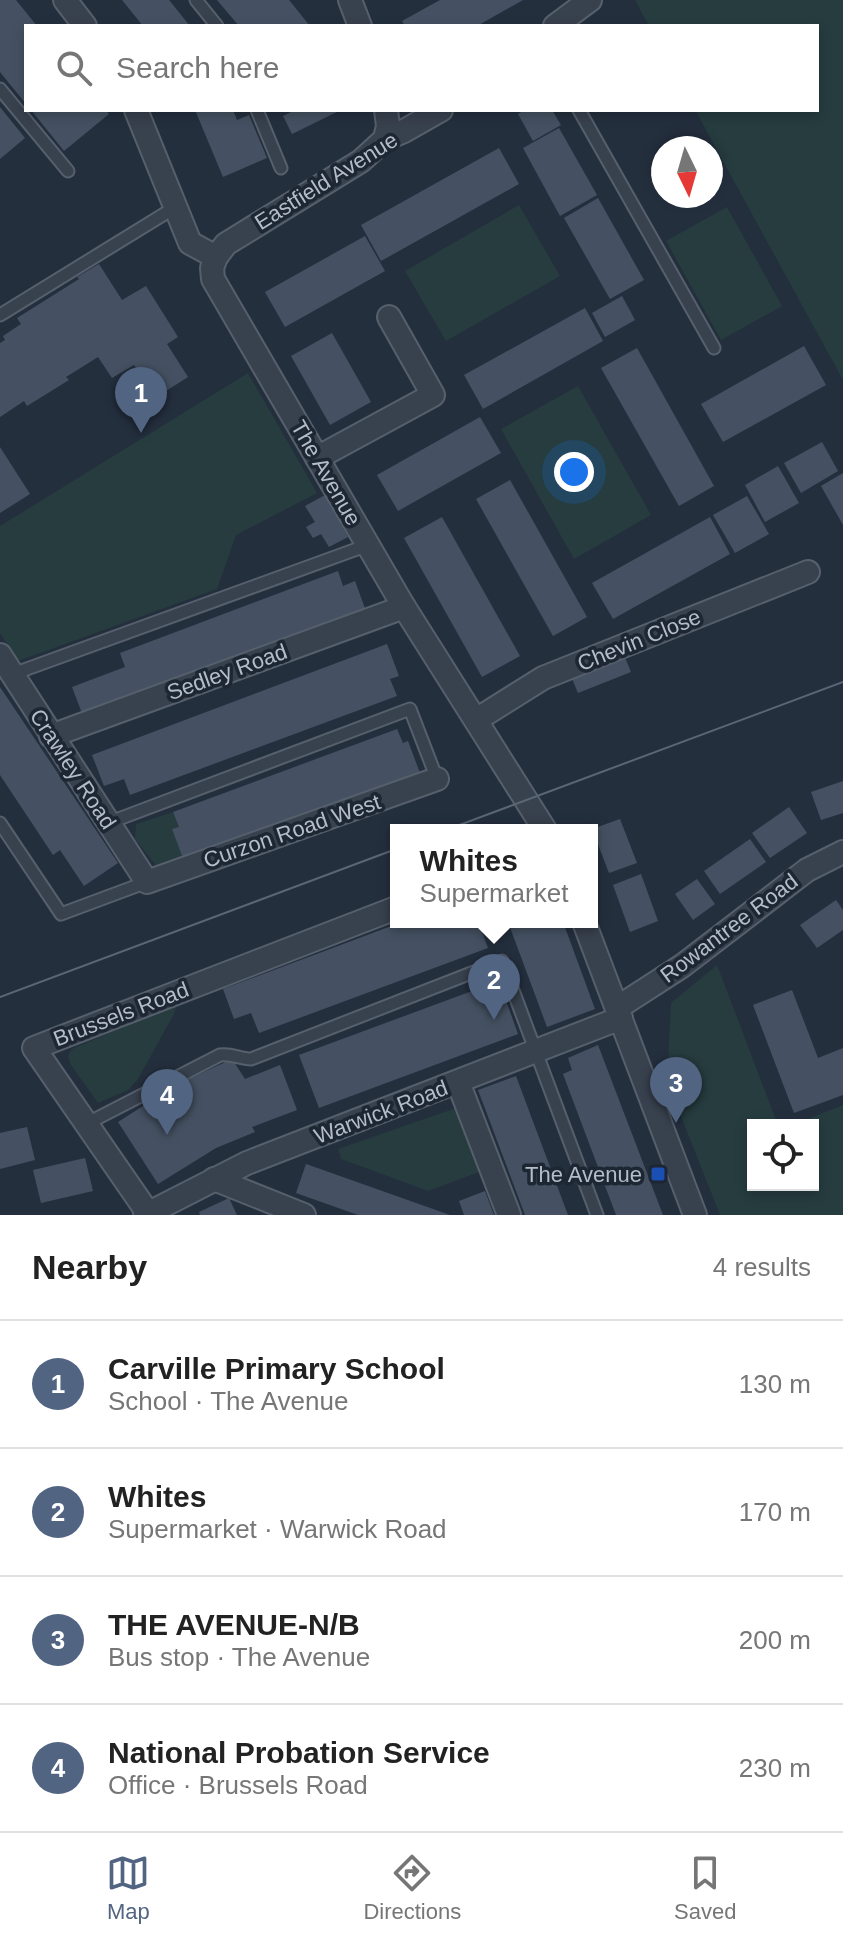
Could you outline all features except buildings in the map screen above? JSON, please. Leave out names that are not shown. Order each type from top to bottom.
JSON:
[{"type":"street","points":[[65,0],[83,24]]},
{"type":"street","points":[[350,0],[359,24]]},
{"type":"street","points":[[557,24],[581,2]]},
{"type":"street","points":[[137,112],[190,243],[216,257]]},
{"type":"street","points":[[385,139],[386,112]]},
{"type":"street","name":"Eastfield Avenue","points":[[216,257],[226,244],[361,161],[385,139],[437,112]]},
{"type":"street","name":"The Avenue","points":[[216,257],[212,268],[213,279],[404,607],[541,824]]},
{"type":"street","points":[[317,458],[433,395],[389,317]]},
{"type":"street","name":"Chevin Close","points":[[476,720],[543,678],[808,572]]},
{"type":"street","name":"Sedley Road","points":[[51,736],[404,607]]},
{"type":"street","name":"Crawley Road","points":[[0,655],[147,882]]},
{"type":"street","name":"Curzon Road West","points":[[147,882],[437,779]]},
{"type":"street","name":"Rowantree Road","points":[[619,1013],[807,870],[843,852]]},
{"type":"street","name":"Brussels Road","points":[[146,1214],[88,1123],[34,1048],[390,910]]},
{"type":"street","points":[[586,928],[695,1215]]},
{"type":"street","name":"Warwick Road","points":[[146,1214],[178,1207],[214,1179],[247,1163],[536,1051],[619,1013]]},
{"type":"street","points":[[458,1082],[509,1215]]},
{"type":"street","points":[[214,1179],[304,1215]]},
{"type":"lane","points":[[196,0],[215,24]]},
{"type":"lane","points":[[0,89],[68,171]]},
{"type":"lane","points":[[258,112],[281,168]]},
{"type":"lane","points":[[580,112],[714,348]]},
{"type":"lane","points":[[0,315],[174,208]]},
{"type":"lane","points":[[13,674],[368,545]]},
{"type":"lane","points":[[108,823],[410,709],[437,779]]},
{"type":"lane","points":[[0,823],[61,914],[147,882]]},
{"type":"lane","points":[[88,1123],[220,1055],[229,1053],[251,1059],[502,961],[597,1215]]},
{"type":"green space","points":[[635,0],[843,0],[843,380],[723,161],[723,136],[709,136],[696,112],[819,112],[819,24],[648,24]]},
{"type":"green space","points":[[519,205],[560,276],[446,341],[405,271]]},
{"type":"green space","points":[[727,207],[782,306],[721,340],[666,241]]},
{"type":"green space","points":[[248,373],[317,493],[236,535],[217,589],[18,661],[0,633],[0,526]]},
{"type":"green space","points":[[578,386],[651,515],[574,559],[501,429]]},
{"type":"green space","points":[[173,812],[179,827],[184,861],[159,869],[135,839],[136,824]]},
{"type":"green space","points":[[717,965],[776,1119],[747,1119],[747,1191],[819,1191],[819,1119],[808,1119],[843,1105],[843,1215],[720,1215],[667,1081],[671,1003]]},
{"type":"green space","points":[[176,1005],[138,1079],[128,1090],[98,1103],[71,1065],[68,1056],[72,1049]]},
{"type":"green space","points":[[456,1108],[482,1171],[428,1191],[341,1159],[338,1149]]},
{"type":"tram line","points":[[462,824],[843,682]]},
{"type":"tram line","points":[[0,997],[390,851]]},
{"type":"place","name":"Carville Primary School","points":[[141,433]]},
{"type":"place","name":"Whites","points":[[494,1020]]},
{"type":"place","name":"THE AVENUE-N/B","points":[[676,1123]]},
{"type":"place","name":"National Probation Service","points":[[167,1135]]},
{"type":"place","name":"The Avenue","points":[[658,1174]]}]
